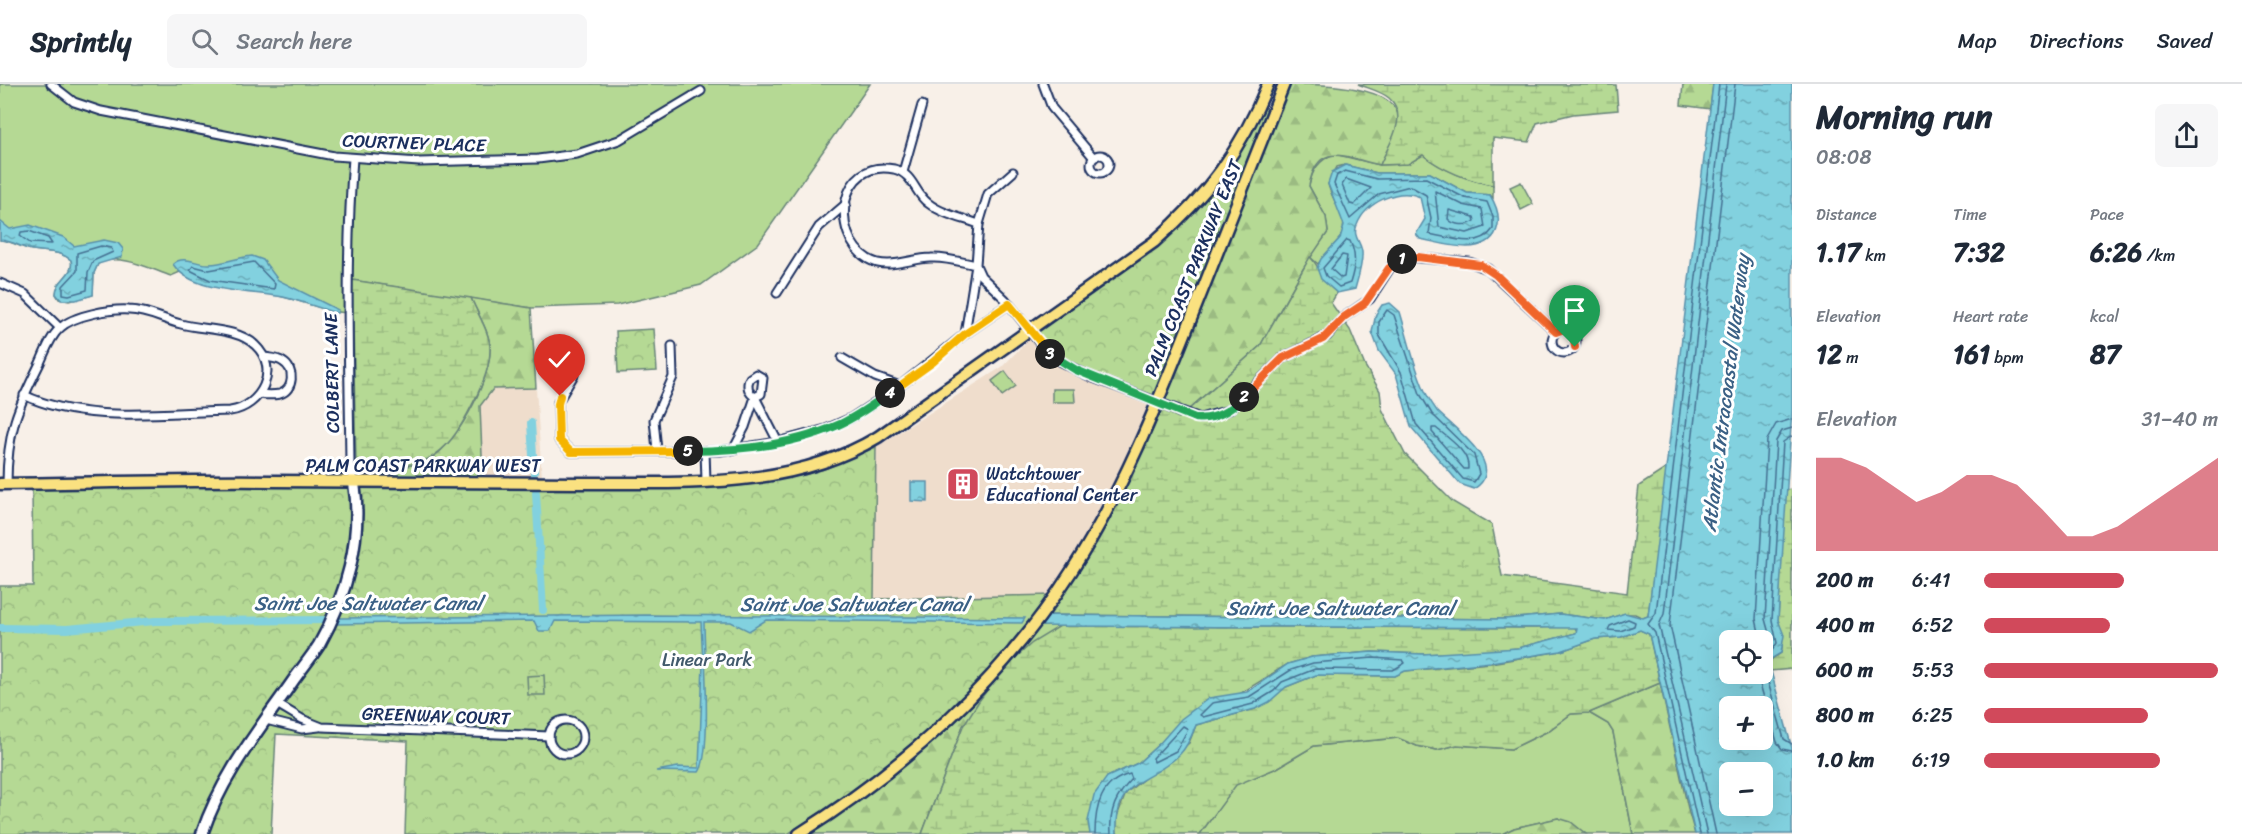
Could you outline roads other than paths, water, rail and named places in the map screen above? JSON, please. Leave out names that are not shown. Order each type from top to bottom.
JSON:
[{"type":"main road","name":"PALM COAST PARKWAY WEST","points":[[4,484],[273,481],[354,483],[706,481],[751,479],[792,472],[857,449],[1030,332],[1154,242],[1187,212],[1218,177],[1234,154],[1268,84]]},
{"type":"main road","name":"PALM COAST PARKWAY EAST","points":[[799,834],[853,801],[906,757],[975,694],[1044,611],[1072,571],[1118,487],[1158,403],[1284,84]]},
{"type":"street","name":"COURTNEY PLACE","points":[[51,84],[69,99],[94,109],[304,151],[353,158],[432,162],[568,156],[599,147],[630,134],[701,90]]},
{"type":"street","points":[[1043,84],[1053,108],[1094,158]]},
{"type":"street","points":[[903,172],[908,147],[922,105]]},
{"type":"street","name":"COLBERT LANE","points":[[202,834],[214,802],[266,720],[319,645],[343,590],[356,525],[354,483],[350,465],[348,313],[348,234],[353,158]]},
{"type":"street","points":[[976,265],[937,258],[893,264],[873,262],[861,254],[848,239],[846,204],[850,187],[865,173],[886,168],[903,172],[911,178],[928,203],[979,224]]},
{"type":"street","points":[[965,334],[976,265],[979,224],[988,194],[1013,172]]},
{"type":"street","points":[[777,293],[819,227],[829,215],[846,204]]},
{"type":"street","points":[[976,265],[981,276],[1009,304],[1030,332],[1048,352],[1064,365],[1200,418],[1222,413],[1235,406],[1283,358],[1323,339],[1344,317],[1365,303],[1386,272],[1396,262],[1412,257],[1469,262],[1488,269],[1556,332]]},
{"type":"street","points":[[0,283],[25,294],[60,328]]},
{"type":"street","points":[[574,375],[558,402],[558,433],[562,445],[577,453],[733,450],[778,442],[839,424],[900,386],[965,334],[1009,304]]},
{"type":"street","points":[[4,484],[9,440],[24,395],[60,328],[83,316],[133,310],[181,324],[242,337],[255,345],[264,357],[267,376],[260,394],[249,406],[230,411],[95,413],[64,410],[24,395]]},
{"type":"street","points":[[657,450],[654,420],[673,377],[672,346]]},
{"type":"street","points":[[260,394],[280,394],[287,389],[291,379],[290,370],[284,362],[264,357]]},
{"type":"street","points":[[843,358],[875,377],[900,386]]},
{"type":"street","points":[[733,450],[755,397],[778,442]]},
{"type":"street","points":[[705,451],[706,481]]},
{"type":"street","points":[[277,704],[302,719],[322,726]]},
{"type":"street","name":"GREENWAY COURT","points":[[266,720],[302,729],[322,726],[549,736]]},
{"type":"street","points":[[568,720],[578,724],[583,740],[577,750],[567,754],[552,747],[549,736],[557,722],[568,720]]},
{"type":"water","name":"Atlantic Intracoastal Waterway","points":[[1713,84],[1792,84],[1792,411],[1778,620],[1784,635],[1781,653],[1773,658],[1773,630],[1719,630],[1719,684],[1773,684],[1773,679],[1792,748],[1792,834],[1695,834],[1649,634],[1640,630],[1621,637],[1595,639],[1561,651],[1491,662],[1405,671],[1395,676],[1316,675],[1286,687],[1269,702],[1255,709],[1196,725],[1188,744],[1180,754],[1128,791],[1121,801],[1117,834],[1090,834],[1088,821],[1094,795],[1107,777],[1138,763],[1181,719],[1209,698],[1247,692],[1288,664],[1312,657],[1372,652],[1423,654],[1518,648],[1576,633],[1577,628],[1037,626],[1048,615],[1505,619],[1560,614],[1605,620],[1625,613],[1643,618],[1648,616]]},
{"type":"water","points":[[1345,165],[1377,173],[1430,173],[1467,193],[1490,195],[1498,214],[1498,223],[1493,237],[1478,246],[1467,247],[1420,239],[1416,234],[1425,219],[1420,197],[1412,194],[1393,195],[1375,203],[1361,217],[1357,225],[1356,236],[1362,256],[1355,289],[1337,293],[1321,279],[1317,268],[1321,259],[1340,238],[1344,225],[1328,184],[1332,172]]},
{"type":"water","points":[[0,221],[10,229],[30,225],[63,237],[74,246],[104,240],[118,243],[123,249],[122,257],[98,264],[94,273],[93,295],[76,300],[61,300],[56,294],[57,289],[70,270],[71,260],[61,254],[28,249],[0,240]]},
{"type":"water","points":[[252,256],[263,260],[278,280],[338,310],[337,313],[283,297],[208,286],[194,281],[173,264],[186,260],[215,264]]},
{"type":"water","points":[[1390,303],[1400,312],[1418,372],[1429,399],[1437,411],[1475,447],[1482,458],[1486,469],[1483,480],[1474,489],[1460,484],[1411,427],[1396,374],[1379,351],[1372,332],[1376,314],[1382,305]]},
{"type":"water","points":[[911,482],[928,482],[928,502],[911,501]]},
{"type":"water","points":[[646,615],[1025,618],[1022,623],[766,620],[749,631],[731,622],[704,622],[706,724],[703,762],[699,772],[656,771],[678,767],[699,768],[703,664],[701,622],[555,621],[550,631],[539,631],[534,621],[337,624],[339,618]]},
{"type":"waterway","points":[[531,423],[534,472]]},
{"type":"waterway","points":[[536,493],[543,610]]},
{"type":"waterway","name":"Saint Joe Saltwater Canal","points":[[0,628],[67,629],[155,621],[334,620]]},
{"type":"place","name":"Watchtower Educational Center","points":[[963,484]]},
{"type":"park label","name":"Linear Park","points":[[707,660]]}]
